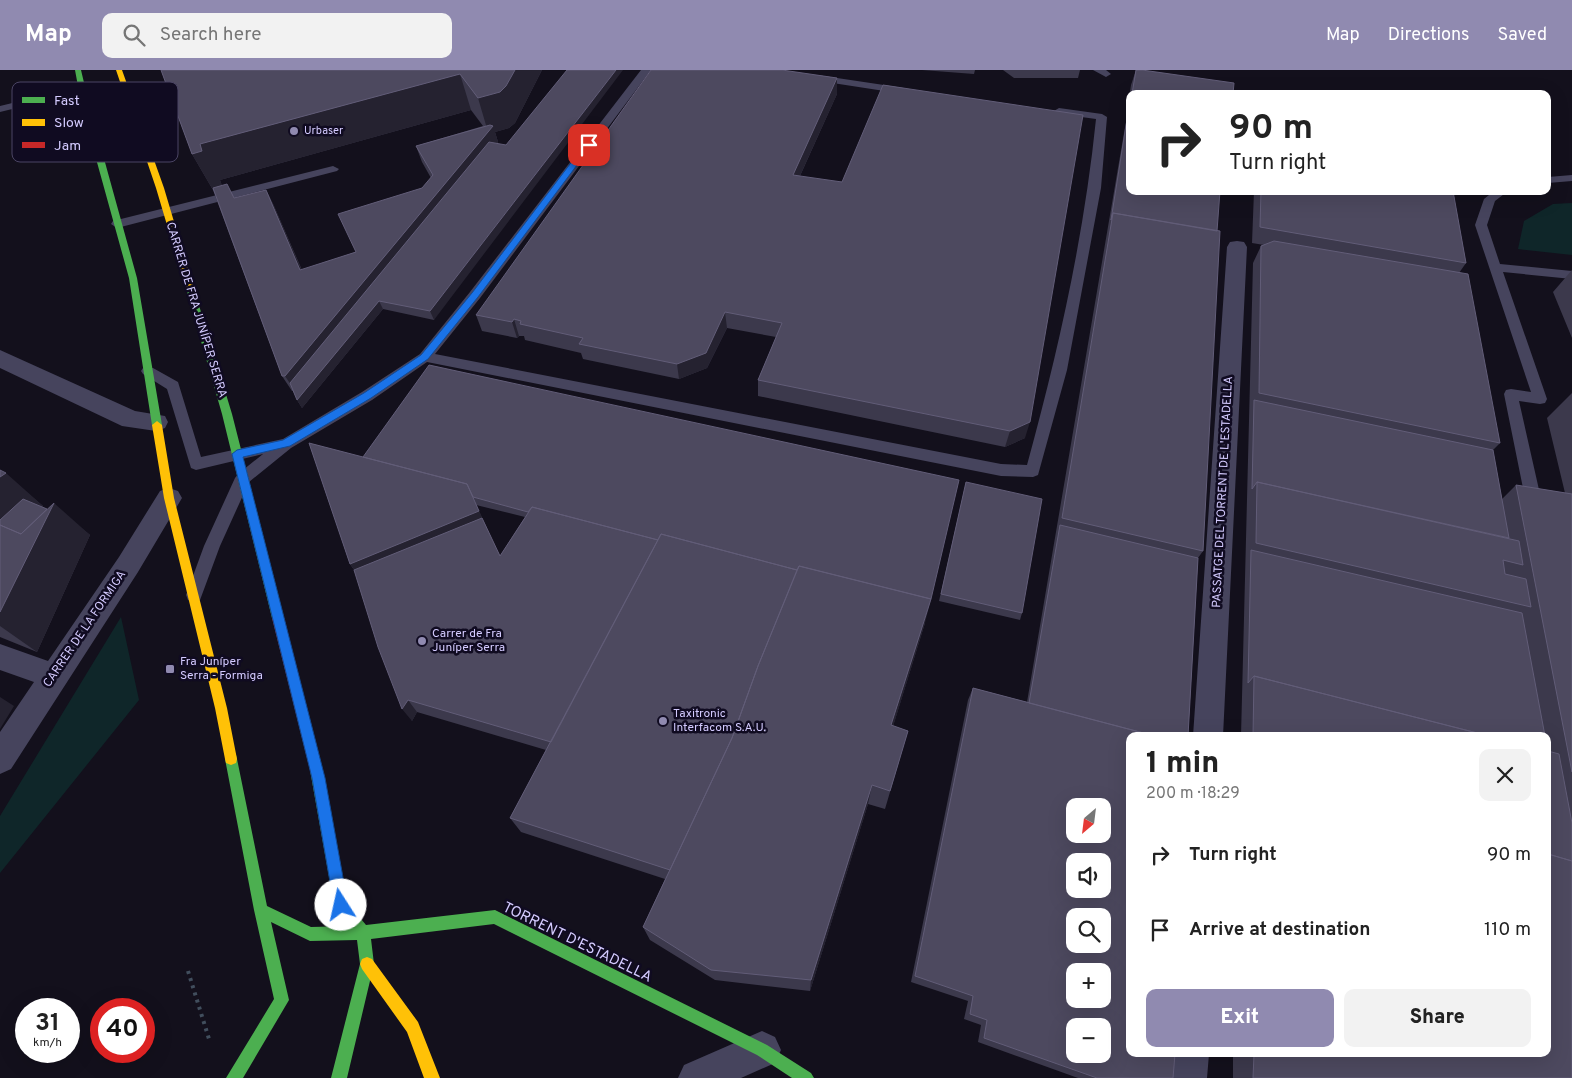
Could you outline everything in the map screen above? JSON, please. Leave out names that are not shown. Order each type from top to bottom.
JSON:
[{"type":"street","name":"CARRER DE FRA JUNÍPER SERRA","points":[[119,70],[123,82]]},
{"type":"street","points":[[101,162],[133,278],[169,498],[224,723],[261,910],[282,1000],[234,1078]]},
{"type":"street","name":"CARRER DE FRA JUNÍPER SERRA","points":[[149,162],[227,414],[318,778],[341,905],[363,933]]},
{"type":"street","name":"PASSATGE DEL TORRENT DE L'ESTADELLA","points":[[1208,732],[1237,247]]},
{"type":"street","points":[[0,358],[131,420],[156,422]]},
{"type":"street","name":"CARRER DE LA FORMIGA","points":[[0,759],[53,676],[139,549],[169,498]]},
{"type":"street","points":[[0,657],[53,676]]},
{"type":"street","name":"TORRENT D'ESTADELLA","points":[[261,910],[310,934],[363,933],[495,917],[762,1050],[806,1078]]},
{"type":"street","points":[[339,1078],[367,964],[363,933]]},
{"type":"street","points":[[367,964],[413,1027],[432,1078]]},
{"type":"street","points":[[697,1078],[762,1050]]},
{"type":"street","points":[[1188,1078],[1190,1057]]},
{"type":"lane","points":[[193,596],[212,546],[243,478],[286,444],[367,396],[425,357],[475,295],[646,70]]},
{"type":"lane","points":[[806,77],[917,93]]},
{"type":"lane","points":[[425,357],[1001,470],[1033,471],[1060,370],[1095,188],[1102,117],[1043,109]]},
{"type":"lane","points":[[117,224],[333,169]]},
{"type":"lane","points":[[1551,180],[1572,178]]},
{"type":"lane","points":[[1496,195],[1490,199],[1481,225],[1540,398],[1511,394],[1534,503]]},
{"type":"lane","points":[[1495,267],[1572,275]]},
{"type":"lane","points":[[148,370],[173,386],[196,464],[286,444]]},
{"type":"path","points":[[188,971],[210,1041]]},
{"type":"green space","points":[[1572,203],[1572,255],[1518,249],[1524,221],[1553,204]]},
{"type":"green space","points":[[121,617],[139,700],[0,873],[0,816]]},
{"type":"building","points":[[161,70],[515,70],[506,86],[500,92],[478,98],[460,74],[200,144],[202,151],[192,154],[178,116],[178,82],[165,82]]},
{"type":"building","points":[[567,70],[616,70],[430,311],[379,301],[297,400],[290,383],[489,142],[506,145]]},
{"type":"building","points":[[651,70],[782,70],[837,78],[793,175],[842,182],[883,85],[1083,115],[1030,422],[1010,431],[758,380],[782,323],[725,312],[706,353],[677,364],[579,344],[583,338],[520,324],[521,321],[514,319],[512,322],[476,315]]},
{"type":"building","points":[[1136,70],[1234,83],[1233,90],[1133,90]]},
{"type":"building","points":[[490,125],[493,126],[285,376],[282,376],[213,188],[227,184],[234,198],[266,190],[300,270],[356,252],[338,214],[422,188],[433,175],[416,146]]},
{"type":"building","points":[[1126,125],[1126,195],[1220,195],[1217,231],[1113,213],[1111,220]]},
{"type":"building","points":[[1261,195],[1454,195],[1466,263],[1260,227]]},
{"type":"building","points":[[1113,213],[1220,231],[1203,551],[1062,518]]},
{"type":"building","points":[[1274,241],[1468,274],[1500,443],[1259,393],[1261,246]]},
{"type":"building","points":[[429,365],[959,480],[931,599],[799,566],[797,570],[661,534],[658,540],[532,507],[528,512],[473,497],[467,484],[363,457]]},
{"type":"building","points":[[1254,400],[1493,450],[1509,538],[1257,482],[1252,489]]},
{"type":"building","points":[[309,443],[467,484],[479,511],[350,564]]},
{"type":"building","points":[[0,470],[6,473],[0,477]]},
{"type":"building","points":[[966,482],[1042,499],[1022,613],[941,594]]},
{"type":"building","points":[[1257,482],[1519,541],[1523,565],[1503,560],[1505,574],[1526,579],[1531,607],[1256,543]]},
{"type":"building","points":[[1516,485],[1572,494],[1572,772]]},
{"type":"building","points":[[23,499],[47,509],[21,534],[0,525],[0,520]]},
{"type":"building","points":[[54,503],[0,612],[0,525],[21,534]]},
{"type":"building","points":[[532,507],[658,540],[551,742],[408,700],[402,709],[378,647],[354,570],[482,518],[500,556]]},
{"type":"building","points":[[1060,525],[1198,558],[1188,732],[1140,732],[1029,703]]},
{"type":"building","name":"Taxitronic Interfacom S.A.U.","points":[[661,534],[797,570],[758,666],[732,738],[670,870],[510,818]]},
{"type":"building","points":[[1251,550],[1522,613],[1544,732],[1473,732],[1254,676],[1248,683]]},
{"type":"building","points":[[799,566],[931,599],[891,725],[908,731],[890,791],[872,785],[811,980],[711,970],[643,927],[732,738],[758,666]]},
{"type":"building","points":[[1254,676],[1473,732],[1253,732]]},
{"type":"building","points":[[973,688],[1140,732],[1126,732],[1126,1057],[1175,1057],[1173,1078],[1097,1078],[984,1038],[987,1020],[970,1014],[973,996],[915,976]]},
{"type":"building","points":[[1551,752],[1559,754],[1572,823],[1572,861],[1551,855]]},
{"type":"building","points":[[1551,855],[1572,861],[1572,1078],[1253,1078],[1254,1057],[1551,1057]]},
{"type":"traffic: fast","points":[[78,70],[81,82]]},
{"type":"traffic: fast","points":[[101,162],[133,278],[157,425]]},
{"type":"traffic: fast","points":[[190,289],[227,414],[278,618]]},
{"type":"traffic: fast","points":[[231,759],[261,910],[282,1000],[234,1078]]},
{"type":"traffic: fast","points":[[316,770],[341,905],[363,933],[367,964],[339,1078]]},
{"type":"traffic: fast","points":[[261,910],[310,934],[363,933],[495,917],[762,1050],[806,1078]]},
{"type":"traffic: slow","points":[[119,70],[123,82]]},
{"type":"traffic: slow","points":[[151,162],[190,289]]},
{"type":"traffic: slow","points":[[157,425],[169,498],[221,708],[231,759]]},
{"type":"traffic: slow","points":[[367,964],[413,1027],[432,1078]]},
{"type":"traffic: jam","points":[[278,618],[316,770]]},
{"type":"place","name":"Urbaser","points":[[294,131]]},
{"type":"place","name":"Carrer de Fra Juníper Serra","points":[[422,641]]},
{"type":"place","name":"Fra Juníper Serra - Formiga","points":[[170,669]]},
{"type":"place","name":"Taxitronic Interfacom S.A.U.","points":[[663,721]]},
{"type":"route","points":[[341,905],[318,778],[237,454],[286,444],[367,396],[425,357],[475,295],[589,145]]}]
